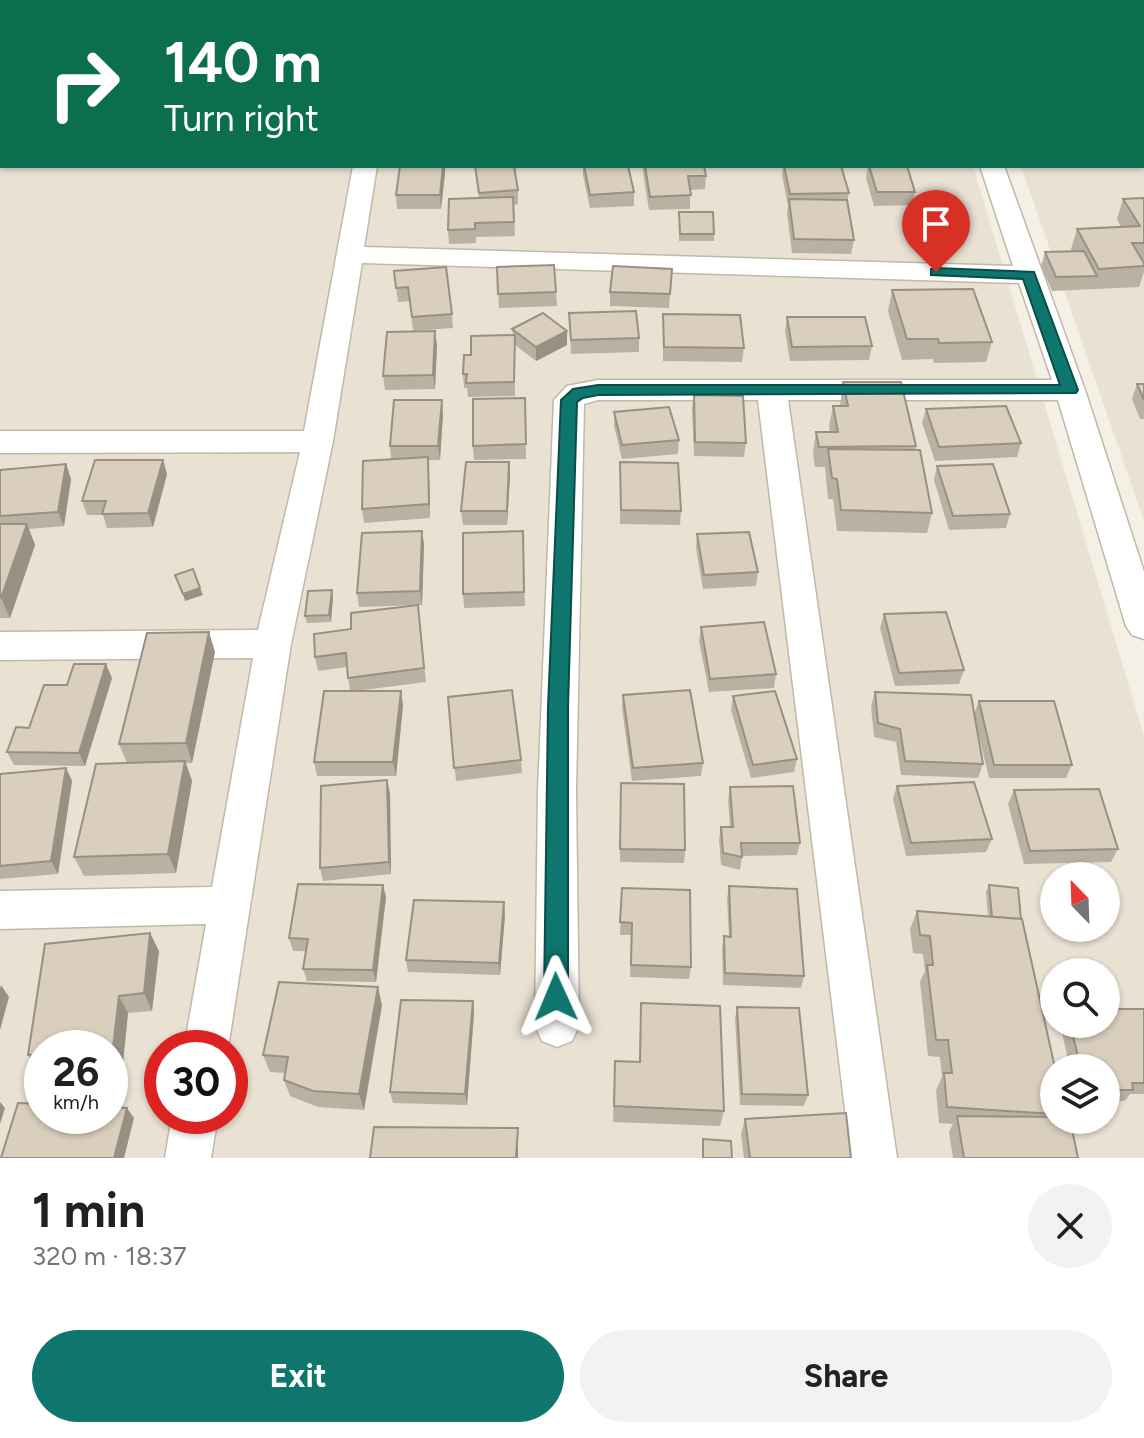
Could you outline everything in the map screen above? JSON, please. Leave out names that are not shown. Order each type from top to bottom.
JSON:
[{"type":"street","points":[[209,1030],[273,644],[318,441],[365,168]]},
{"type":"street","points":[[993,168],[1070,390],[1144,626]]},
{"type":"street","points":[[352,255],[1029,275]]},
{"type":"street","points":[[772,389],[874,1158]]},
{"type":"street","points":[[557,1026],[554,912],[569,400],[578,393],[598,390],[1070,390]]},
{"type":"street","points":[[0,442],[318,441]]},
{"type":"street","points":[[0,646],[273,644]]},
{"type":"street","points":[[0,910],[230,905]]},
{"type":"street","points":[[188,1158],[192,1134]]},
{"type":"shaded area","points":[[0,168],[974,168],[1144,736],[1144,1158],[0,1158]]},
{"type":"shaded area","points":[[1022,168],[1144,168],[1144,521]]},
{"type":"building","points":[[400,168],[443,168],[440,195],[396,195]]},
{"type":"building","points":[[475,168],[514,168],[518,190],[479,193]]},
{"type":"building","points":[[584,168],[628,168],[634,192],[590,195]]},
{"type":"building","points":[[645,168],[704,168],[706,176],[688,176],[691,195],[650,197]]},
{"type":"building","points":[[784,168],[842,168],[849,193],[790,194]]},
{"type":"building","points":[[870,168],[908,168],[915,192],[877,192]]},
{"type":"building","points":[[513,197],[514,222],[475,223],[475,229],[448,230],[449,199]]},
{"type":"building","points":[[1144,198],[1144,243],[1132,243],[1144,266],[1099,269],[1077,229],[1140,226],[1123,199]]},
{"type":"building","points":[[789,199],[847,200],[854,240],[794,239]]},
{"type":"building","points":[[679,212],[713,212],[714,234],[680,234]]},
{"type":"building","points":[[1084,251],[1097,276],[1056,277],[1045,252]]},
{"type":"building","points":[[554,265],[556,292],[498,294],[497,267]]},
{"type":"building","points":[[613,266],[672,269],[670,294],[610,292]]},
{"type":"building","points":[[446,267],[452,314],[412,317],[408,287],[396,288],[394,271]]},
{"type":"building","points":[[973,289],[992,342],[939,343],[938,339],[907,339],[892,290]]},
{"type":"building","points":[[636,311],[639,338],[571,340],[569,313]]},
{"type":"building","points":[[543,313],[567,331],[536,347],[512,329]]},
{"type":"building","points":[[663,314],[740,315],[744,348],[664,347]]},
{"type":"building","points":[[787,317],[865,317],[872,346],[792,347]]},
{"type":"building","points":[[435,331],[433,375],[383,376],[387,332]]},
{"type":"building","points":[[515,335],[514,382],[466,383],[464,355],[471,355],[471,336]]},
{"type":"building","points":[[843,382],[901,382],[916,446],[819,447],[816,432],[838,432],[833,406],[848,406]]},
{"type":"building","points":[[1137,384],[1144,384],[1144,400]]},
{"type":"building","points":[[694,395],[743,396],[746,443],[695,442]]},
{"type":"building","points":[[525,398],[526,444],[473,446],[473,399]]},
{"type":"building","points":[[394,400],[442,400],[438,446],[390,446]]},
{"type":"building","points":[[1006,406],[1021,443],[939,447],[926,409]]},
{"type":"building","points":[[669,407],[679,440],[622,445],[614,412]]},
{"type":"building","points":[[828,449],[920,450],[932,513],[841,510],[837,479],[832,478]]},
{"type":"building","points":[[428,457],[429,504],[362,509],[363,461]]},
{"type":"building","points":[[95,460],[163,460],[148,513],[102,514],[106,501],[82,501]]},
{"type":"building","points":[[466,462],[509,462],[507,511],[461,511]]},
{"type":"building","points":[[620,462],[678,463],[681,511],[621,510]]},
{"type":"building","points":[[66,464],[58,512],[0,516],[0,470]]},
{"type":"building","points":[[993,464],[1010,514],[953,516],[937,466]]},
{"type":"building","points":[[0,524],[27,524],[1,598],[0,598]]},
{"type":"building","points":[[422,531],[420,591],[357,593],[362,533]]},
{"type":"building","points":[[523,531],[524,592],[463,594],[463,533]]},
{"type":"building","points":[[749,532],[758,572],[704,575],[697,534]]},
{"type":"building","points":[[193,569],[200,588],[183,594],[175,575]]},
{"type":"building","points":[[332,590],[329,615],[305,616],[308,591]]},
{"type":"building","points":[[418,605],[424,668],[348,678],[346,653],[315,657],[314,634],[351,629],[351,613]]},
{"type":"building","points":[[946,612],[964,670],[899,673],[884,614]]},
{"type":"building","points":[[764,622],[776,674],[710,679],[701,627]]},
{"type":"building","points":[[209,632],[186,743],[119,744],[147,633]]},
{"type":"building","points":[[74,664],[106,664],[79,753],[7,752],[16,727],[29,728],[44,685],[67,685]]},
{"type":"building","points":[[512,690],[521,760],[454,768],[448,697]]},
{"type":"building","points":[[690,690],[703,763],[633,768],[623,695]]},
{"type":"building","points":[[324,691],[401,691],[393,762],[314,762]]},
{"type":"building","points":[[775,691],[797,759],[753,765],[733,696]]},
{"type":"building","points":[[875,692],[971,695],[983,764],[905,761],[900,729],[878,723]]},
{"type":"building","points":[[979,701],[1054,701],[1072,765],[994,765]]},
{"type":"building","points":[[185,761],[168,854],[74,857],[96,764]]},
{"type":"building","points":[[66,768],[51,861],[0,866],[0,774]]},
{"type":"building","points":[[387,780],[389,862],[320,868],[321,786]]},
{"type":"building","points":[[974,782],[992,839],[911,843],[897,786]]},
{"type":"building","points":[[621,783],[684,784],[685,850],[620,849]]},
{"type":"building","points":[[793,786],[800,843],[741,843],[742,857],[723,853],[721,827],[733,827],[730,787]]},
{"type":"building","points":[[1099,789],[1118,849],[1030,851],[1014,790]]},
{"type":"building","points":[[298,884],[383,885],[373,970],[303,969],[308,939],[289,938]]},
{"type":"building","points":[[989,885],[1018,888],[1021,919],[992,917]]},
{"type":"building","points":[[729,886],[797,889],[804,976],[725,973],[724,936],[731,937]]},
{"type":"building","points":[[622,888],[690,890],[691,967],[631,965],[632,923],[620,922]]},
{"type":"building","points":[[414,900],[504,902],[499,963],[406,960]]},
{"type":"building","points":[[917,911],[1022,919],[1040,1000],[1040,1038],[1048,1038],[1052,1054],[1040,1054],[1040,1113],[947,1107],[944,1073],[952,1073],[948,1040],[936,1040],[927,965],[933,965],[930,936],[920,935]]},
{"type":"building","points":[[150,933],[144,993],[119,996],[115,1030],[32,1030],[45,944]]},
{"type":"building","points":[[279,982],[378,987],[359,1094],[313,1091],[284,1080],[288,1057],[263,1055]]},
{"type":"building","points":[[401,1000],[473,1001],[465,1094],[390,1092]]},
{"type":"building","points":[[641,1003],[720,1006],[724,1111],[614,1106],[615,1061],[640,1062]]},
{"type":"building","points":[[737,1007],[799,1008],[808,1095],[742,1094]]},
{"type":"building","points":[[1120,1009],[1144,1009],[1144,1083],[1132,1083],[1133,1090],[1120,1090],[1120,1054],[1078,1054],[1074,1038],[1120,1038]]},
{"type":"building","points":[[18,1103],[24,1103],[24,1134],[120,1134],[114,1158],[1,1158]]},
{"type":"building","points":[[846,1113],[851,1158],[750,1158],[745,1119]]},
{"type":"building","points":[[957,1116],[1040,1117],[1040,1134],[1073,1134],[1078,1158],[964,1158]]},
{"type":"building","points":[[374,1127],[518,1128],[516,1158],[370,1158]]},
{"type":"building","points":[[703,1139],[731,1141],[732,1158],[703,1158]]},
{"type":"route","points":[[556,997],[554,912],[558,707],[569,400],[578,393],[598,390],[1070,390],[1029,275],[936,272]]}]
